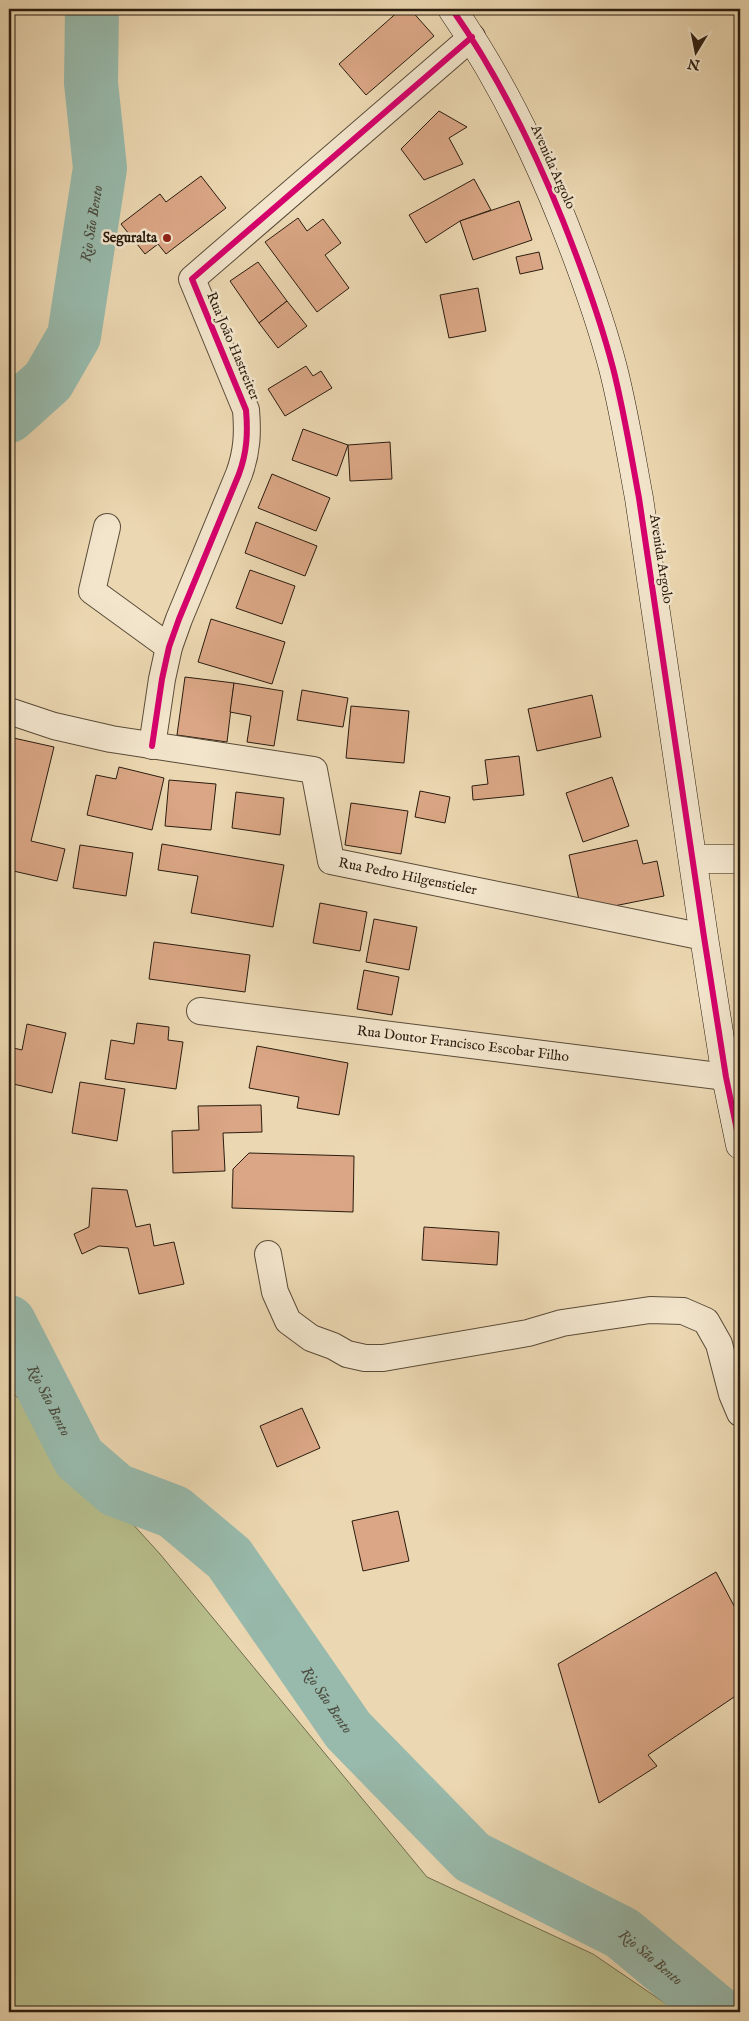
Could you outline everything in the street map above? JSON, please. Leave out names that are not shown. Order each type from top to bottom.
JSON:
[{"type":"main road","name":"Avenida Argolo","points":[[452,9],[472,37],[501,86],[544,172],[592,298],[613,368],[627,428],[639,498],[704,937],[726,1077],[740,1145]]},
{"type":"main road","points":[[693,859],[740,859]]},
{"type":"street","name":"Rua João Hastreiter","points":[[152,746],[162,679],[170,647],[179,619],[239,474],[246,454],[248,432],[246,410],[192,279],[472,37]]},
{"type":"street","points":[[107,527],[92,591],[170,647]]},
{"type":"street","name":"Rua Pedro Hilgenstieler","points":[[9,711],[82,733],[152,746],[314,770],[331,861],[704,937]]},
{"type":"street","name":"Rua Doutor Francisco Escobar Filho","points":[[200,1011],[726,1077]]},
{"type":"street","points":[[268,1254],[275,1292],[288,1321],[311,1338],[333,1346],[347,1354],[365,1358],[383,1358],[528,1333],[562,1323],[650,1310],[682,1311],[706,1321],[719,1344],[732,1394],[740,1413]]},
{"type":"green space","points":[[9,1388],[160,1554],[427,1877],[593,1954],[678,2012],[9,2012]]},
{"type":"building","points":[[401,9],[410,9],[434,36],[366,95],[339,64]]},
{"type":"building","points":[[439,111],[467,127],[449,138],[463,164],[424,180],[401,149]]},
{"type":"building","points":[[201,176],[226,208],[166,254],[158,244],[145,254],[121,224],[160,194],[166,202]]},
{"type":"building","points":[[474,179],[491,210],[460,221],[426,243],[409,215]]},
{"type":"building","points":[[519,201],[532,240],[473,260],[460,221]]},
{"type":"building","points":[[298,218],[307,231],[323,219],[341,243],[325,255],[349,288],[317,312],[265,242]]},
{"type":"building","points":[[539,252],[543,269],[520,274],[516,257]]},
{"type":"building","points":[[258,262],[287,301],[259,323],[230,281]]},
{"type":"building","points":[[478,288],[486,331],[449,338],[440,295]]},
{"type":"building","points":[[287,301],[307,326],[278,348],[259,323]]},
{"type":"building","points":[[306,366],[313,376],[321,371],[332,388],[285,416],[268,389]]},
{"type":"building","points":[[303,429],[348,445],[337,476],[292,460]]},
{"type":"building","points":[[390,442],[392,479],[350,481],[348,445]]},
{"type":"building","points":[[272,474],[330,498],[316,531],[258,508]]},
{"type":"building","points":[[256,522],[317,546],[305,576],[245,553]]},
{"type":"building","points":[[250,570],[295,586],[282,624],[236,608]]},
{"type":"building","points":[[211,619],[285,642],[272,684],[198,662]]},
{"type":"building","points":[[185,677],[234,683],[227,742],[177,735]]},
{"type":"building","points":[[234,683],[283,691],[274,746],[247,742],[251,716],[230,712]]},
{"type":"building","points":[[302,690],[348,698],[343,727],[297,720]]},
{"type":"building","points":[[592,695],[601,737],[537,751],[528,709]]},
{"type":"building","points":[[351,706],[409,711],[404,763],[346,758]]},
{"type":"building","points":[[9,737],[54,747],[31,841],[65,849],[57,881],[9,870]]},
{"type":"building","points":[[519,756],[524,795],[473,800],[472,786],[488,784],[485,760]]},
{"type":"building","points":[[119,767],[164,778],[152,830],[87,815],[96,775],[116,779]]},
{"type":"building","points":[[612,777],[629,826],[583,842],[566,793]]},
{"type":"building","points":[[169,780],[216,784],[211,830],[165,826]]},
{"type":"building","points":[[420,791],[450,797],[445,823],[415,817]]},
{"type":"building","points":[[236,792],[284,798],[280,835],[232,828]]},
{"type":"building","points":[[351,803],[408,811],[401,854],[345,845]]},
{"type":"building","points":[[637,840],[643,864],[657,861],[664,896],[614,906],[579,900],[569,855]]},
{"type":"building","points":[[162,844],[284,865],[273,927],[191,913],[198,876],[158,870]]},
{"type":"building","points":[[80,845],[133,853],[126,896],[73,888]]},
{"type":"building","points":[[320,903],[367,912],[360,951],[313,943]]},
{"type":"building","points":[[374,919],[417,927],[409,970],[366,962]]},
{"type":"building","points":[[154,942],[250,955],[245,992],[149,979]]},
{"type":"building","points":[[364,970],[399,977],[392,1015],[357,1009]]},
{"type":"building","points":[[137,1023],[169,1027],[168,1040],[183,1042],[176,1089],[105,1079],[111,1040],[134,1044]]},
{"type":"building","points":[[27,1024],[66,1033],[52,1093],[9,1083],[9,1047],[22,1050]]},
{"type":"building","points":[[257,1046],[348,1063],[339,1115],[297,1108],[299,1097],[249,1088]]},
{"type":"building","points":[[80,1082],[125,1089],[117,1141],[72,1133]]},
{"type":"building","points":[[261,1105],[262,1132],[223,1133],[225,1171],[173,1173],[172,1131],[199,1130],[198,1106]]},
{"type":"building","points":[[249,1153],[354,1156],[353,1212],[232,1208],[233,1169]]},
{"type":"building","points":[[92,1188],[127,1190],[136,1227],[150,1224],[154,1246],[174,1242],[184,1284],[139,1294],[128,1248],[99,1246],[82,1254],[74,1234],[89,1227]]},
{"type":"building","points":[[424,1227],[499,1232],[497,1265],[422,1260]]},
{"type":"building","points":[[302,1408],[320,1448],[277,1467],[260,1426]]},
{"type":"building","points":[[398,1511],[409,1561],[363,1571],[352,1521]]},
{"type":"building","points":[[716,1572],[740,1617],[740,1693],[648,1755],[657,1766],[599,1803],[558,1664]]},
{"type":"building","points":[[740,1704],[740,1718],[734,1708]]},
{"type":"waterway","name":"Rio São Bento","points":[[9,416],[48,381],[74,336],[100,168],[91,83],[92,9]]},
{"type":"waterway","name":"Rio São Bento","points":[[9,1322],[79,1458],[116,1490],[174,1512],[229,1558],[348,1730],[472,1857],[622,1933],[717,2012]]},
{"type":"cycle path","points":[[452,9],[485,59],[527,138],[584,275],[613,368],[639,498],[704,937],[726,1077],[740,1145]]},
{"type":"cycle path","points":[[152,746],[169,647],[239,474],[246,442],[246,410],[192,279],[472,37]]},
{"type":"place","name":"Seguralta","points":[[167,238]]}]
